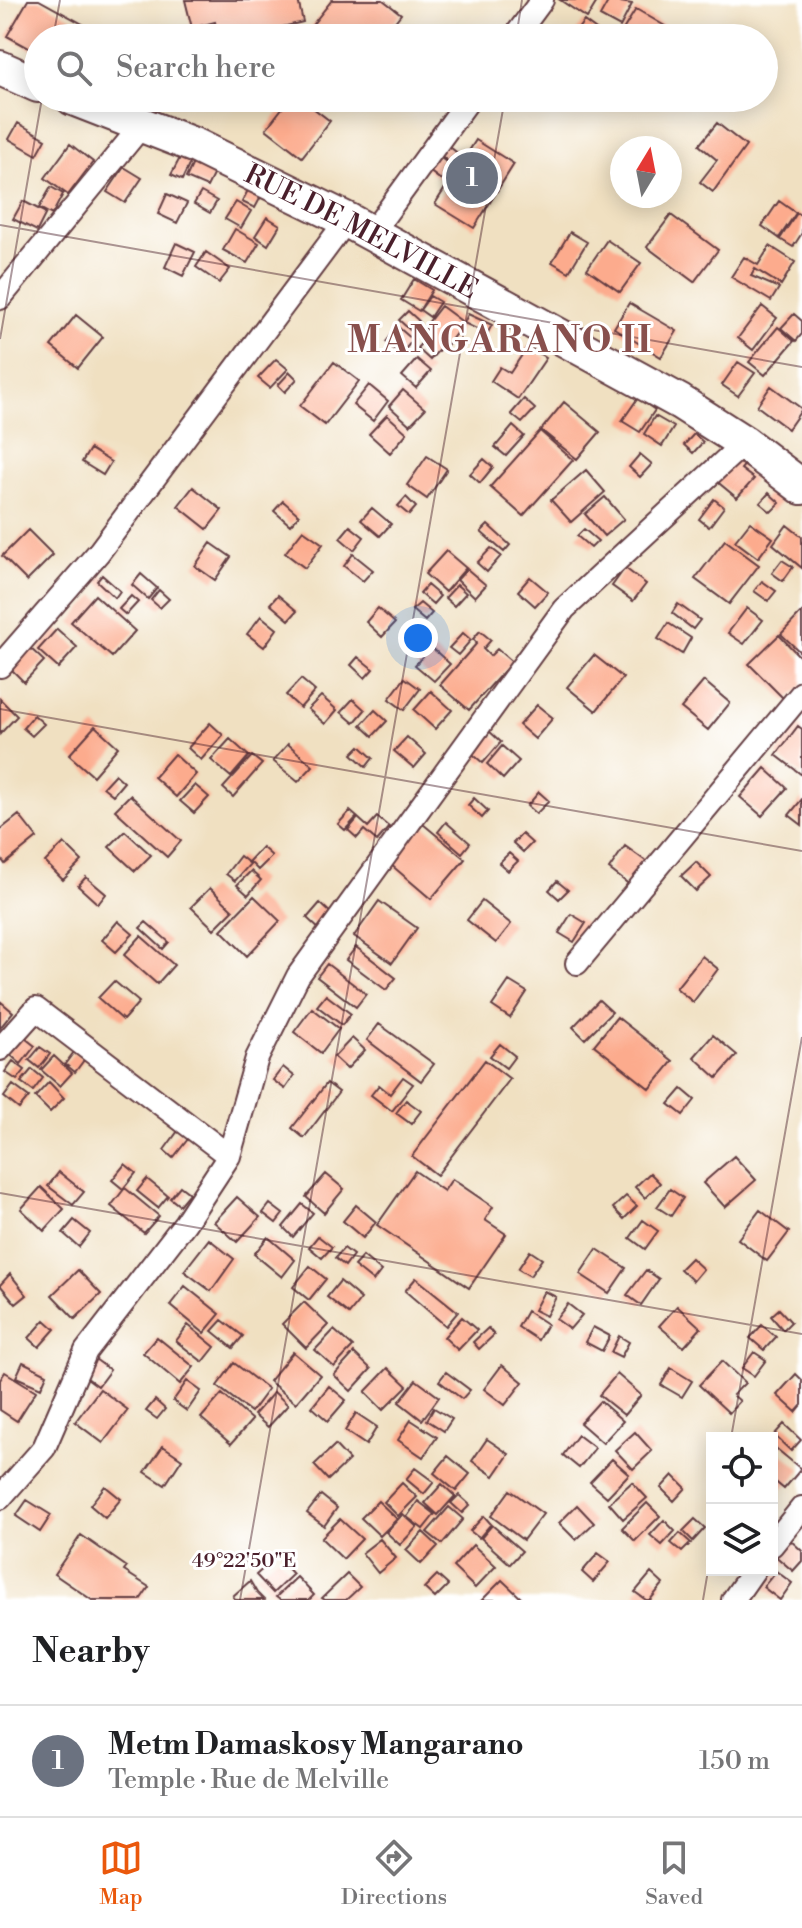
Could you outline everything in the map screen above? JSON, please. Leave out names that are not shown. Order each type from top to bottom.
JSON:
[{"type":"main road","points":[[0,68],[24,79]]},
{"type":"main road","name":"RUE DE MELVILLE","points":[[111,112],[196,146],[359,227],[680,402],[744,443],[802,487]]},
{"type":"street","points":[[524,24],[542,0]]},
{"type":"street","points":[[0,666],[99,552],[359,227],[458,112]]},
{"type":"street","points":[[0,298],[143,124]]},
{"type":"street","points":[[0,1498],[44,1448],[86,1351],[185,1223],[229,1156],[257,1058],[307,964],[564,609],[744,443]]},
{"type":"street","points":[[577,963],[802,693]]},
{"type":"street","points":[[0,1049],[36,1009],[229,1156]]},
{"type":"street","points":[[778,1538],[802,1508]]},
{"type":"street","points":[[733,1600],[750,1576]]},
{"type":"building","points":[[28,0],[39,0],[82,24],[24,24],[24,45],[7,36]]},
{"type":"building","points":[[185,0],[298,0],[303,22],[295,24],[191,24]]},
{"type":"building","points":[[332,0],[383,0],[401,14],[393,24],[313,24]]},
{"type":"building","points":[[560,0],[598,0],[587,18]]},
{"type":"building","points":[[609,0],[632,4],[622,24],[615,24],[600,16]]},
{"type":"building","points":[[636,9],[662,24],[627,24]]},
{"type":"building","points":[[279,112],[318,112],[330,121],[302,157],[266,129]]},
{"type":"building","points":[[18,123],[46,139],[37,155],[9,139]]},
{"type":"building","points":[[717,123],[746,146],[713,192],[700,182],[717,160],[699,145]]},
{"type":"building","points":[[476,140],[514,164],[474,228],[435,204]]},
{"type":"building","points":[[445,143],[461,156],[453,166],[437,152]]},
{"type":"building","points":[[70,144],[93,162],[68,195],[45,178]]},
{"type":"building","points":[[435,154],[452,166],[441,180],[424,167]]},
{"type":"building","points":[[181,156],[191,161],[182,180],[171,175]]},
{"type":"building","points":[[193,163],[214,173],[207,187],[186,178]]},
{"type":"building","points":[[124,167],[142,178],[125,203],[107,192]]},
{"type":"building","points":[[251,184],[264,191],[255,208],[242,202]]},
{"type":"building","points":[[51,187],[63,194],[52,215],[39,208]]},
{"type":"building","points":[[201,192],[217,201],[210,213],[194,204]]},
{"type":"building","points":[[167,194],[187,203],[177,223],[158,214]]},
{"type":"building","points":[[23,201],[46,213],[37,231],[13,219]]},
{"type":"building","points":[[779,201],[796,213],[779,238],[762,226]]},
{"type":"building","points":[[236,202],[251,211],[241,228],[225,219]]},
{"type":"building","points":[[797,213],[802,216],[802,233],[793,247],[780,239]]},
{"type":"building","points":[[671,215],[718,250],[694,282],[647,247]]},
{"type":"building","points":[[267,217],[280,225],[268,245],[255,236]]},
{"type":"building","points":[[235,229],[259,243],[247,263],[223,250]]},
{"type":"building","points":[[570,232],[587,242],[569,272],[552,262]]},
{"type":"building","points":[[607,240],[641,263],[620,292],[587,269]]},
{"type":"building","points":[[176,243],[195,252],[183,276],[165,267]]},
{"type":"building","points":[[770,246],[795,262],[781,285],[755,269],[751,276],[779,288],[771,301],[731,277],[744,257],[758,265]]},
{"type":"building","points":[[206,252],[230,269],[219,283],[196,267]]},
{"type":"building","points":[[414,279],[432,290],[419,311],[401,300]]},
{"type":"building","points":[[430,296],[440,302],[430,317],[420,310]]},
{"type":"building","points":[[629,303],[677,331],[661,357],[614,328]]},
{"type":"building","points":[[441,306],[464,323],[447,345],[438,338],[444,344],[430,360],[417,348],[431,333],[424,328]]},
{"type":"building","points":[[762,306],[777,318],[753,350],[738,338]]},
{"type":"building","points":[[408,311],[419,321],[410,330],[399,320]]},
{"type":"building","points":[[468,314],[492,325],[487,334],[464,323]]},
{"type":"building","points":[[794,314],[802,321],[802,334],[796,341],[781,328]]},
{"type":"building","points":[[76,315],[103,337],[78,368],[51,346]]},
{"type":"building","points":[[398,327],[413,340],[400,355],[386,342]]},
{"type":"building","points":[[778,327],[794,341],[765,375],[749,362]]},
{"type":"building","points":[[528,346],[546,358],[518,399],[491,381],[500,367],[510,373]]},
{"type":"building","points":[[276,359],[288,369],[270,388],[258,378]]},
{"type":"building","points":[[417,359],[431,371],[416,388],[402,376]]},
{"type":"building","points":[[334,362],[359,381],[325,425],[300,406]]},
{"type":"building","points":[[738,362],[755,373],[738,396],[722,385]]},
{"type":"building","points":[[290,372],[297,379],[285,392],[278,385]]},
{"type":"building","points":[[369,385],[388,401],[373,421],[353,405]]},
{"type":"building","points":[[771,386],[802,409],[788,429],[757,406]]},
{"type":"building","points":[[403,390],[425,409],[410,425],[389,406]]},
{"type":"building","points":[[638,398],[655,410],[640,432],[622,421]]},
{"type":"building","points":[[524,399],[535,409],[522,423],[511,414]]},
{"type":"building","points":[[564,402],[600,432],[577,459],[541,430]]},
{"type":"building","points":[[387,415],[407,433],[390,453],[369,434]]},
{"type":"building","points":[[655,416],[674,427],[662,446],[644,434]]},
{"type":"building","points":[[513,426],[524,436],[506,456],[495,447]]},
{"type":"building","points":[[540,431],[573,460],[523,516],[490,487]]},
{"type":"building","points":[[694,434],[703,442],[693,453],[684,445]]},
{"type":"building","points":[[90,449],[111,462],[103,475],[82,462]]},
{"type":"building","points":[[736,453],[747,462],[741,469],[754,479],[737,498],[714,479]]},
{"type":"building","points":[[640,454],[652,464],[640,477],[629,467]]},
{"type":"building","points":[[427,456],[447,469],[427,499],[407,485]]},
{"type":"building","points":[[484,459],[493,467],[480,483],[470,474]]},
{"type":"building","points":[[586,470],[605,492],[571,522],[551,500]]},
{"type":"building","points":[[193,487],[222,510],[207,529],[178,506]]},
{"type":"building","points":[[769,493],[780,503],[771,512],[760,503]]},
{"type":"building","points":[[406,497],[416,507],[409,515],[398,506]]},
{"type":"building","points":[[605,497],[624,519],[604,536],[585,514]]},
{"type":"building","points":[[714,499],[724,507],[709,527],[699,519]]},
{"type":"building","points":[[283,501],[299,515],[290,525],[274,511]]},
{"type":"building","points":[[372,508],[391,524],[380,536],[361,520]]},
{"type":"building","points":[[750,522],[773,538],[758,558],[735,541]]},
{"type":"building","points":[[488,525],[510,545],[504,552],[481,532]]},
{"type":"building","points":[[787,525],[802,537],[802,568],[773,544]]},
{"type":"building","points":[[350,526],[364,537],[354,550],[340,538]]},
{"type":"building","points":[[584,529],[598,541],[591,548],[577,536]]},
{"type":"building","points":[[28,530],[53,555],[27,581],[2,556]]},
{"type":"building","points":[[303,530],[323,544],[305,568],[285,553]]},
{"type":"building","points":[[725,540],[759,565],[729,604],[695,579]]},
{"type":"building","points":[[211,543],[231,557],[215,580],[195,566]]},
{"type":"building","points":[[491,548],[501,556],[487,572],[477,563]]},
{"type":"building","points":[[446,551],[466,568],[445,592],[425,574]]},
{"type":"building","points":[[353,554],[373,570],[363,581],[344,566]]},
{"type":"building","points":[[782,560],[793,567],[783,581],[772,573]]},
{"type":"building","points":[[625,568],[646,584],[633,601],[612,586]]},
{"type":"building","points":[[467,569],[486,585],[475,597],[457,580]]},
{"type":"building","points":[[141,574],[157,588],[148,599],[132,585]]},
{"type":"building","points":[[102,575],[120,591],[115,598],[97,581]]},
{"type":"building","points":[[530,577],[548,592],[535,606],[518,591]]},
{"type":"building","points":[[762,581],[776,591],[768,601],[754,591]]},
{"type":"building","points":[[427,585],[440,596],[433,604],[420,593]]},
{"type":"building","points":[[457,585],[466,593],[454,606],[445,598]]},
{"type":"building","points":[[159,590],[169,599],[160,608],[151,600]]},
{"type":"building","points":[[95,595],[135,631],[112,657],[71,622]]},
{"type":"building","points":[[278,595],[297,611],[289,620],[270,604]]},
{"type":"building","points":[[131,596],[138,602],[126,615],[119,609]]},
{"type":"building","points":[[420,603],[432,613],[425,621],[412,610]]},
{"type":"building","points":[[678,604],[700,620],[693,629],[672,613]]},
{"type":"building","points":[[378,608],[395,623],[382,637],[366,622]]},
{"type":"building","points":[[747,608],[763,620],[744,644],[728,633]]},
{"type":"building","points":[[802,612],[802,654],[781,634]]},
{"type":"building","points":[[261,616],[277,629],[264,647],[247,634]]},
{"type":"building","points":[[668,623],[691,638],[682,654],[658,639]]},
{"type":"building","points":[[57,629],[77,647],[58,668],[38,650]]},
{"type":"building","points":[[480,631],[491,640],[483,649],[490,656],[497,649],[512,662],[469,710],[440,685],[477,643],[473,639]]},
{"type":"building","points":[[463,633],[471,640],[458,655],[449,648]]},
{"type":"building","points":[[779,635],[802,659],[802,686],[786,701],[749,664]]},
{"type":"building","points":[[29,647],[44,661],[24,682],[9,667]]},
{"type":"building","points":[[431,647],[450,664],[434,681],[415,665]]},
{"type":"building","points":[[594,655],[623,678],[596,711],[567,687]]},
{"type":"building","points":[[358,657],[373,669],[365,678],[351,665]]},
{"type":"building","points":[[405,678],[420,689],[404,710],[389,699]]},
{"type":"building","points":[[301,679],[315,691],[300,708],[286,695]]},
{"type":"building","points":[[704,681],[730,703],[708,730],[681,708]]},
{"type":"building","points":[[431,691],[452,710],[435,729],[414,710]]},
{"type":"building","points":[[321,696],[337,710],[325,724],[308,709]]},
{"type":"building","points":[[0,699],[17,716],[0,734]]},
{"type":"building","points":[[353,699],[365,710],[354,723],[341,712]]},
{"type":"building","points":[[537,705],[553,718],[535,739],[519,725]]},
{"type":"building","points":[[375,710],[387,721],[373,736],[361,725]]},
{"type":"building","points":[[34,715],[44,724],[32,736],[23,728]]},
{"type":"building","points":[[210,723],[223,735],[201,760],[188,748]]},
{"type":"building","points":[[95,726],[118,747],[93,776],[69,755]]},
{"type":"building","points":[[798,726],[802,729],[802,775],[776,755]]},
{"type":"building","points":[[488,730],[501,742],[483,763],[469,751]]},
{"type":"building","points":[[407,737],[426,754],[414,768],[394,751]]},
{"type":"building","points":[[230,739],[249,756],[231,777],[211,760]]},
{"type":"building","points":[[288,744],[313,766],[298,782],[273,761]]},
{"type":"building","points":[[360,746],[373,758],[366,767],[352,754]]},
{"type":"building","points":[[502,746],[519,761],[503,779],[487,764]]},
{"type":"building","points":[[174,754],[196,774],[176,797],[154,777]]},
{"type":"building","points":[[252,756],[262,764],[233,797],[223,788]]},
{"type":"building","points":[[765,768],[787,788],[762,816],[740,797]]},
{"type":"building","points":[[115,774],[124,782],[113,795],[103,787]]},
{"type":"building","points":[[195,785],[209,797],[194,813],[180,801]]},
{"type":"building","points":[[539,792],[549,801],[536,814],[527,806]]},
{"type":"building","points":[[130,795],[181,841],[167,857],[115,810]]},
{"type":"building","points":[[474,798],[488,811],[482,818],[468,805]]},
{"type":"building","points":[[802,799],[802,825],[789,815]]},
{"type":"building","points":[[350,811],[357,817],[345,830],[338,824]]},
{"type":"building","points":[[19,815],[37,838],[5,864],[0,857],[0,830]]},
{"type":"building","points":[[377,817],[389,827],[377,841],[364,830],[357,838],[348,830],[358,818],[368,827]]},
{"type":"building","points":[[446,822],[470,843],[462,853],[438,832]]},
{"type":"building","points":[[423,824],[465,859],[431,899],[390,864]]},
{"type":"building","points":[[125,831],[151,855],[135,871],[109,847]]},
{"type":"building","points":[[522,834],[532,843],[523,852],[513,843]]},
{"type":"building","points":[[64,843],[82,861],[63,880],[45,862]]},
{"type":"building","points":[[625,846],[647,862],[630,885],[609,869]]},
{"type":"building","points":[[262,847],[272,856],[258,870],[249,861]]},
{"type":"building","points":[[509,853],[518,861],[508,871],[499,863]]},
{"type":"building","points":[[240,856],[250,864],[235,881],[226,874]]},
{"type":"building","points":[[696,862],[711,877],[696,891],[681,876]]},
{"type":"building","points":[[251,871],[261,880],[248,895],[237,885]]},
{"type":"building","points":[[86,877],[106,894],[98,904],[78,886]]},
{"type":"building","points":[[557,881],[568,890],[559,899],[549,890]]},
{"type":"building","points":[[210,888],[233,910],[214,929],[191,907]]},
{"type":"building","points":[[254,896],[280,921],[247,956],[221,930]]},
{"type":"building","points":[[379,901],[417,928],[392,963],[354,936]]},
{"type":"building","points":[[482,901],[511,924],[496,943],[467,920]]},
{"type":"building","points":[[320,903],[334,916],[321,931],[307,918]]},
{"type":"building","points":[[571,914],[586,923],[574,942],[559,933]]},
{"type":"building","points":[[118,921],[133,934],[116,952],[102,940]]},
{"type":"building","points":[[146,922],[169,942],[163,949],[140,928]]},
{"type":"building","points":[[141,936],[174,965],[157,984],[124,955]]},
{"type":"building","points":[[356,947],[396,978],[386,990],[346,960]]},
{"type":"building","points":[[702,956],[718,969],[693,1002],[676,988]]},
{"type":"building","points":[[327,964],[366,994],[356,1007],[317,977]]},
{"type":"building","points":[[114,981],[139,1002],[123,1020],[98,998]]},
{"type":"building","points":[[509,981],[527,992],[510,1018],[492,1006]]},
{"type":"building","points":[[326,995],[351,1014],[342,1025],[317,1006]]},
{"type":"building","points":[[599,1000],[612,1012],[585,1039],[573,1027]]},
{"type":"building","points":[[0,1001],[13,1012],[0,1028]]},
{"type":"building","points":[[312,1008],[339,1029],[321,1053],[294,1032]]},
{"type":"building","points":[[617,1017],[673,1061],[650,1089],[594,1045]]},
{"type":"building","points":[[379,1024],[434,1064],[421,1081],[367,1040]]},
{"type":"building","points":[[21,1035],[35,1046],[21,1064],[7,1052]]},
{"type":"building","points":[[713,1035],[737,1055],[717,1078],[694,1057]]},
{"type":"building","points":[[352,1038],[365,1050],[347,1069],[334,1057]]},
{"type":"building","points":[[500,1044],[515,1056],[506,1068],[490,1056]]},
{"type":"building","points":[[40,1047],[50,1054],[39,1068],[29,1060]]},
{"type":"building","points":[[74,1052],[84,1060],[75,1072],[65,1064]]},
{"type":"building","points":[[54,1056],[72,1073],[60,1086],[41,1070]]},
{"type":"building","points":[[485,1060],[510,1079],[437,1175],[412,1156]]},
{"type":"building","points":[[13,1061],[25,1070],[17,1080],[5,1072]]},
{"type":"building","points":[[283,1067],[294,1076],[285,1089],[273,1080]]},
{"type":"building","points":[[32,1069],[43,1078],[33,1091],[21,1082]]},
{"type":"building","points":[[403,1077],[413,1084],[392,1111],[371,1095],[379,1085],[390,1094]]},
{"type":"building","points":[[49,1082],[64,1098],[50,1112],[35,1097]]},
{"type":"building","points":[[327,1083],[339,1092],[304,1138],[292,1128]]},
{"type":"building","points":[[13,1085],[29,1097],[19,1109],[4,1097]]},
{"type":"building","points":[[682,1089],[695,1100],[683,1115],[669,1104]]},
{"type":"building","points":[[406,1100],[421,1111],[411,1124],[396,1113]]},
{"type":"building","points":[[178,1131],[188,1139],[173,1158],[164,1150]]},
{"type":"building","points":[[734,1156],[756,1180],[725,1207],[703,1183]]},
{"type":"building","points":[[125,1164],[136,1173],[123,1189],[112,1180]]},
{"type":"building","points":[[415,1171],[444,1191],[452,1179],[493,1207],[485,1220],[506,1234],[469,1288],[377,1225]]},
{"type":"building","points":[[59,1172],[84,1192],[73,1205],[48,1186]]},
{"type":"building","points":[[650,1173],[660,1183],[645,1198],[635,1187]]},
{"type":"building","points":[[326,1174],[344,1189],[324,1213],[306,1197]]},
{"type":"building","points":[[147,1179],[168,1196],[158,1208],[137,1191]]},
{"type":"building","points":[[180,1186],[189,1193],[179,1205],[170,1198]]},
{"type":"building","points":[[41,1187],[64,1209],[44,1231],[21,1209]]},
{"type":"building","points":[[125,1188],[159,1216],[144,1233],[111,1206]]},
{"type":"building","points":[[670,1189],[683,1198],[671,1216],[657,1207]]},
{"type":"building","points":[[626,1196],[637,1206],[624,1219],[613,1208]]},
{"type":"building","points":[[237,1197],[260,1217],[237,1242],[214,1222]]},
{"type":"building","points":[[270,1204],[283,1214],[276,1223],[263,1213]]},
{"type":"building","points":[[302,1204],[313,1213],[293,1237],[283,1227]]},
{"type":"building","points":[[356,1205],[376,1222],[363,1238],[343,1221]]},
{"type":"building","points":[[760,1210],[789,1232],[767,1261],[738,1239]]},
{"type":"building","points":[[74,1220],[90,1233],[79,1247],[63,1233]]},
{"type":"building","points":[[643,1220],[658,1231],[645,1249],[630,1238]]},
{"type":"building","points":[[318,1236],[332,1247],[322,1258],[309,1247]]},
{"type":"building","points":[[268,1237],[295,1260],[282,1277],[254,1254]]},
{"type":"building","points":[[209,1239],[234,1259],[211,1291],[184,1271]]},
{"type":"building","points":[[344,1248],[353,1255],[345,1266],[335,1258]]},
{"type":"building","points":[[597,1249],[626,1268],[609,1293],[580,1274]]},
{"type":"building","points":[[530,1251],[542,1259],[530,1276],[518,1269]]},
{"type":"building","points":[[363,1256],[381,1271],[373,1281],[354,1266]]},
{"type":"building","points":[[691,1258],[703,1269],[693,1281],[680,1269]]},
{"type":"building","points":[[310,1266],[326,1279],[309,1300],[293,1287]]},
{"type":"building","points":[[78,1270],[101,1294],[75,1319],[52,1295]]},
{"type":"building","points":[[646,1270],[659,1279],[641,1305],[627,1295]]},
{"type":"building","points":[[10,1274],[27,1295],[16,1304],[0,1285]]},
{"type":"building","points":[[416,1278],[458,1312],[446,1326],[405,1291]]},
{"type":"building","points":[[340,1281],[361,1299],[349,1314],[327,1297]]},
{"type":"building","points":[[185,1286],[220,1314],[204,1333],[170,1305]]},
{"type":"building","points":[[544,1291],[556,1297],[546,1316],[534,1310]]},
{"type":"building","points":[[304,1302],[328,1325],[306,1348],[282,1324]]},
{"type":"building","points":[[568,1304],[582,1315],[570,1329],[556,1319]]},
{"type":"building","points":[[677,1306],[701,1328],[684,1347],[659,1326]]},
{"type":"building","points":[[779,1309],[791,1322],[783,1330],[771,1316]]},
{"type":"building","points":[[527,1311],[547,1324],[538,1340],[518,1327]]},
{"type":"building","points":[[462,1317],[477,1330],[458,1350],[444,1337]]},
{"type":"building","points":[[45,1320],[55,1329],[39,1347],[29,1338]]},
{"type":"building","points":[[222,1320],[243,1336],[233,1348],[212,1331]]},
{"type":"building","points":[[188,1325],[215,1347],[203,1362],[176,1341]]},
{"type":"building","points":[[762,1325],[776,1337],[764,1350],[750,1338]]},
{"type":"building","points":[[593,1327],[610,1336],[602,1351],[585,1342]]},
{"type":"building","points":[[488,1328],[494,1335],[479,1349],[473,1342]]},
{"type":"building","points":[[334,1330],[353,1347],[334,1367],[315,1350]]},
{"type":"building","points":[[619,1336],[629,1342],[621,1357],[611,1352]]},
{"type":"building","points":[[157,1337],[194,1367],[180,1384],[143,1353]]},
{"type":"building","points":[[293,1352],[320,1375],[296,1403],[269,1381]]},
{"type":"building","points":[[754,1352],[766,1360],[754,1376],[742,1368]]},
{"type":"building","points":[[354,1353],[371,1369],[351,1391],[334,1375]]},
{"type":"building","points":[[95,1359],[110,1370],[98,1386],[83,1375]]},
{"type":"building","points":[[722,1361],[745,1383],[733,1395],[740,1401],[729,1413],[699,1385]]},
{"type":"building","points":[[23,1362],[47,1374],[41,1388],[16,1377]]},
{"type":"building","points":[[234,1363],[268,1389],[251,1412],[217,1386]]},
{"type":"building","points":[[502,1365],[523,1382],[505,1405],[484,1389]]},
{"type":"building","points":[[388,1368],[407,1386],[383,1410],[365,1392]]},
{"type":"building","points":[[671,1368],[692,1381],[682,1397],[661,1385]]},
{"type":"building","points":[[5,1372],[36,1391],[17,1421],[0,1410],[0,1380]]},
{"type":"building","points":[[446,1372],[470,1390],[462,1399],[439,1381]]},
{"type":"building","points":[[617,1374],[641,1395],[624,1415],[599,1395]]},
{"type":"building","points":[[796,1374],[802,1380],[802,1405],[796,1412],[777,1395]]},
{"type":"building","points":[[416,1380],[439,1397],[422,1420],[399,1402]]},
{"type":"building","points":[[187,1381],[201,1391],[187,1411],[173,1401]]},
{"type":"building","points":[[329,1386],[346,1400],[328,1421],[312,1407]]},
{"type":"building","points":[[100,1389],[128,1410],[103,1443],[75,1422]]},
{"type":"building","points":[[274,1392],[288,1405],[268,1427],[254,1415]]},
{"type":"building","points":[[222,1394],[252,1420],[231,1444],[201,1418]]},
{"type":"building","points":[[155,1400],[165,1409],[157,1419],[146,1411]]},
{"type":"building","points":[[600,1401],[623,1421],[603,1443],[580,1423]]},
{"type":"building","points":[[434,1408],[452,1419],[444,1431],[427,1420]]},
{"type":"building","points":[[356,1413],[377,1427],[366,1445],[345,1431]]},
{"type":"building","points":[[411,1420],[437,1437],[423,1457],[398,1440]]},
{"type":"building","points":[[784,1424],[801,1440],[791,1451],[778,1439],[777,1432]]},
{"type":"building","points":[[635,1432],[652,1451],[633,1469],[615,1450]]},
{"type":"building","points":[[578,1435],[595,1448],[579,1468],[563,1455]]},
{"type":"building","points":[[487,1439],[509,1454],[494,1476],[472,1461]]},
{"type":"building","points":[[335,1445],[349,1460],[328,1480],[314,1465]]},
{"type":"building","points":[[163,1446],[182,1459],[165,1485],[145,1472]]},
{"type":"building","points":[[778,1450],[801,1469],[784,1489],[778,1484]]},
{"type":"building","points":[[448,1456],[470,1474],[456,1491],[434,1473]]},
{"type":"building","points":[[612,1459],[629,1474],[607,1497],[590,1482]]},
{"type":"building","points":[[415,1468],[434,1482],[424,1494],[406,1479]]},
{"type":"building","points":[[673,1475],[686,1488],[674,1501],[661,1488]]},
{"type":"building","points":[[632,1482],[647,1498],[623,1519],[609,1503]]},
{"type":"building","points":[[402,1483],[417,1497],[398,1516],[384,1502]]},
{"type":"building","points":[[442,1484],[455,1496],[438,1515],[425,1503]]},
{"type":"building","points":[[105,1486],[121,1499],[105,1518],[90,1505]]},
{"type":"building","points":[[510,1490],[543,1514],[523,1540],[491,1516]]},
{"type":"building","points":[[321,1495],[337,1508],[324,1526],[307,1513]]},
{"type":"building","points":[[459,1495],[470,1505],[462,1513],[451,1503]]},
{"type":"building","points":[[27,1500],[51,1515],[40,1532],[16,1516]]},
{"type":"building","points":[[378,1501],[397,1519],[380,1536],[361,1518]]},
{"type":"building","points":[[418,1501],[435,1514],[423,1529],[407,1517]]},
{"type":"building","points":[[647,1503],[660,1516],[635,1541],[622,1528]]},
{"type":"building","points":[[577,1505],[594,1523],[576,1540],[559,1523]]},
{"type":"building","points":[[449,1507],[463,1519],[442,1544],[427,1532]]},
{"type":"building","points":[[403,1514],[417,1527],[400,1545],[386,1532]]},
{"type":"building","points":[[484,1516],[491,1524],[479,1538],[470,1531]]},
{"type":"building","points":[[340,1519],[362,1539],[343,1559],[321,1538]]},
{"type":"building","points":[[695,1519],[705,1528],[693,1541],[683,1531]]},
{"type":"building","points":[[664,1520],[675,1531],[662,1545],[650,1535]]},
{"type":"building","points":[[492,1525],[522,1551],[510,1564],[481,1538]]},
{"type":"building","points":[[423,1532],[438,1546],[421,1564],[406,1550]]},
{"type":"building","points":[[680,1533],[691,1543],[682,1552],[671,1543]]},
{"type":"building","points":[[81,1535],[127,1567],[124,1571],[149,1587],[140,1600],[92,1600],[54,1574]]},
{"type":"building","points":[[788,1538],[802,1551],[802,1561],[793,1571],[778,1558],[778,1549]]},
{"type":"building","points":[[380,1539],[396,1558],[378,1573],[362,1553]]},
{"type":"building","points":[[473,1545],[496,1566],[475,1588],[453,1567]]},
{"type":"building","points":[[598,1553],[610,1562],[593,1582],[582,1572]]},
{"type":"building","points":[[277,1556],[293,1574],[273,1593],[256,1575]]},
{"type":"building","points":[[778,1572],[792,1583],[780,1600],[763,1587],[772,1576],[778,1576]]},
{"type":"building","points":[[651,1573],[663,1584],[650,1600],[646,1600],[635,1592]]},
{"type":"building","points":[[347,1574],[360,1587],[346,1600],[322,1598]]},
{"type":"building","points":[[437,1575],[448,1585],[435,1598],[424,1588]]},
{"type":"building","points":[[297,1577],[314,1595],[309,1600],[280,1600],[276,1597]]},
{"type":"building","points":[[502,1580],[521,1598],[482,1600]]},
{"type":"building","points":[[250,1581],[264,1600],[236,1600],[233,1596]]},
{"type":"place","name":"Metm Damaskosy Mangarano","points":[[472,178]]},
{"type":"district","name":"MANGARANO II","points":[[500,339]]}]
